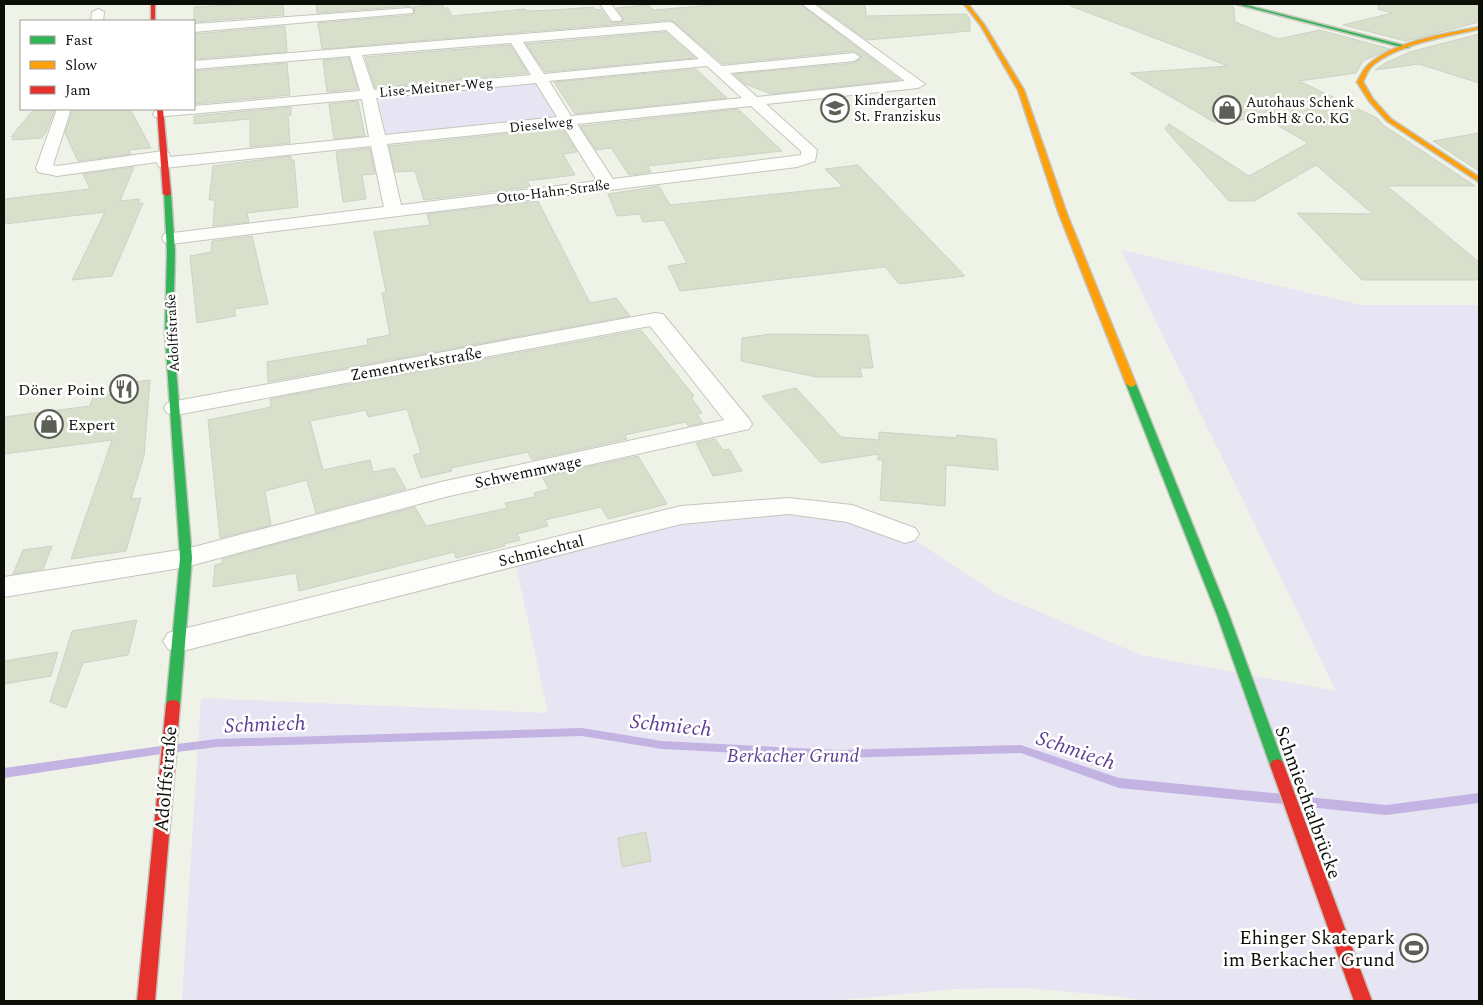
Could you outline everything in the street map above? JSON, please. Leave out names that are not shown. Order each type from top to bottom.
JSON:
[{"type":"street","points":[[153,4],[153,20]]},
{"type":"street","points":[[609,4],[616,19]]},
{"type":"street","name":"Dieselweg","points":[[64,110],[44,168],[57,171],[377,141],[918,84],[807,4]]},
{"type":"street","points":[[966,4],[983,26],[1021,90]]},
{"type":"street","points":[[1238,4],[1407,47]]},
{"type":"street","points":[[195,28],[408,7],[414,24]]},
{"type":"street","name":"Otto-Hahn-Straße","points":[[170,238],[798,162],[810,158],[808,150],[756,102],[672,27],[664,25],[514,38],[420,41],[354,51],[195,65]]},
{"type":"street","points":[[1479,28],[1407,47],[1369,66],[1360,82],[1371,100],[1389,120],[1479,180]]},
{"type":"street","points":[[514,38],[608,185]]},
{"type":"street","points":[[354,51],[368,94],[394,211]]},
{"type":"street","points":[[715,66],[854,57]]},
{"type":"street","points":[[1020,62],[1021,90]]},
{"type":"street","name":"Lise-Meitner-Weg","points":[[195,108],[540,78],[715,66]]},
{"type":"street","name":"Schmiechtalbrücke","points":[[1021,90],[1063,214],[1223,615],[1363,1001]]},
{"type":"street","name":"Adolffstraße","points":[[146,1001],[164,778],[178,666],[186,558],[169,333],[170,238],[160,111]]},
{"type":"street","name":"Zementwerkstraße","points":[[176,408],[655,319]]},
{"type":"street","name":"Schwemmwage","points":[[186,558],[441,490],[740,424],[655,319]]},
{"type":"street","name":"Schmiechtal","points":[[179,641],[681,515],[789,506],[852,514],[905,534]]},
{"type":"street","points":[[4,587],[186,558]]},
{"type":"green space","points":[[534,80],[559,120],[387,137],[377,95]]},
{"type":"green space","name":"Berkacher Grund","points":[[1121,250],[1362,305],[1479,305],[1479,1001],[1143,1001],[1125,997],[1027,988],[954,989],[831,1001],[182,1001],[201,698],[548,713],[514,556],[681,515],[789,506],[905,534],[997,594],[1141,655],[1336,691]]},
{"type":"building","points":[[283,4],[284,15],[195,22],[194,7]]},
{"type":"building","points":[[316,4],[409,4],[410,6],[317,13]]},
{"type":"building","points":[[442,4],[444,8],[448,8],[452,16],[525,9],[527,11],[593,7],[596,10],[601,9],[610,22],[620,23],[624,19],[616,8],[648,5],[654,10],[724,4],[800,4],[900,80],[771,94],[745,84],[734,74],[854,63],[862,56],[854,51],[723,64],[674,22],[669,20],[322,49],[318,23],[413,15],[415,9],[411,7]]},
{"type":"building","points":[[817,4],[865,4],[866,16],[966,14],[970,19],[970,31],[867,40]]},
{"type":"building","points":[[1071,4],[1231,4],[1234,8],[1235,22],[1278,39],[1320,30],[1390,49],[1363,61],[1356,73],[1299,81],[1377,118],[1383,125],[1475,186],[1387,186],[1479,262],[1479,280],[1362,280],[1297,213],[1373,214],[1316,165],[1254,201],[1229,201],[1165,129],[1169,124],[1249,176],[1308,143],[1265,118],[1214,122],[1130,73],[1228,66],[1071,6]]},
{"type":"building","points":[[1379,4],[1479,4],[1479,22],[1406,41],[1343,25],[1392,13],[1378,9]]},
{"type":"building","points":[[285,26],[287,52],[195,59],[195,34]]},
{"type":"building","points":[[665,32],[695,58],[545,72],[526,44]]},
{"type":"building","points":[[1479,34],[1479,83],[1419,64],[1375,70],[1385,63],[1410,52]]},
{"type":"building","points":[[510,45],[528,73],[375,88],[365,57]]},
{"type":"building","points":[[349,58],[358,89],[327,92],[323,60]]},
{"type":"building","points":[[287,63],[290,95],[195,104],[195,71]]},
{"type":"building","points":[[696,69],[727,98],[575,114],[554,82]]},
{"type":"building","points":[[358,101],[365,136],[334,139],[329,104]]},
{"type":"building","points":[[291,107],[291,115],[288,115],[290,143],[250,147],[250,119],[194,124],[194,116]]},
{"type":"building","points":[[738,109],[782,151],[648,166],[651,172],[629,175],[611,148],[596,150],[580,126]]},
{"type":"building","points":[[33,110],[55,110],[42,138],[12,140],[15,136],[11,137]]},
{"type":"building","points":[[73,110],[131,110],[151,148],[129,150],[131,154],[78,161],[65,133]]},
{"type":"building","points":[[562,128],[577,152],[563,154],[575,175],[527,181],[531,187],[424,200],[415,171],[395,172],[389,146]]},
{"type":"building","points":[[1479,133],[1479,171],[1433,141]]},
{"type":"building","points":[[370,148],[375,174],[362,175],[366,199],[343,202],[336,152]]},
{"type":"building","points":[[291,156],[291,160],[294,160],[298,207],[247,213],[249,222],[213,226],[215,200],[209,200],[213,166]]},
{"type":"building","points":[[858,165],[965,276],[899,284],[885,267],[680,291],[668,266],[687,263],[664,220],[643,222],[640,214],[617,216],[608,194],[659,186],[670,205],[843,187],[825,169]]},
{"type":"building","points":[[134,167],[120,201],[140,199],[138,204],[143,203],[112,276],[72,280],[105,212],[4,224],[4,199],[90,189],[83,174]]},
{"type":"building","points":[[538,201],[590,303],[616,298],[630,316],[268,382],[267,362],[368,345],[367,339],[390,335],[382,293],[386,292],[374,232],[430,225],[427,214]]},
{"type":"building","points":[[252,236],[268,304],[234,309],[236,316],[197,323],[190,256],[211,252],[212,241]]},
{"type":"building","points":[[641,330],[694,396],[691,397],[702,413],[697,414],[703,423],[688,426],[686,422],[671,425],[625,435],[627,439],[532,460],[528,452],[451,468],[452,471],[421,478],[413,455],[421,453],[407,409],[368,417],[366,410],[310,421],[323,470],[370,460],[373,472],[394,468],[406,489],[316,513],[307,480],[265,491],[271,525],[220,538],[208,420],[271,407],[270,399]]},
{"type":"building","points":[[771,334],[868,335],[873,368],[860,368],[862,377],[816,377],[741,361],[742,338]]},
{"type":"building","points":[[150,380],[144,456],[131,499],[141,498],[126,551],[71,559],[112,440],[4,454],[4,417],[90,406],[93,396],[123,393],[126,383]]},
{"type":"building","points":[[796,388],[841,437],[879,440],[879,432],[957,438],[957,435],[996,439],[998,470],[946,465],[945,506],[880,500],[883,460],[878,460],[878,454],[821,463],[762,396]]},
{"type":"building","points":[[715,439],[723,450],[729,449],[742,471],[713,476],[696,443]]},
{"type":"building","points":[[638,456],[667,504],[608,519],[601,507],[545,520],[548,526],[517,534],[520,540],[504,544],[505,546],[456,558],[454,552],[299,591],[296,573],[213,587],[215,565],[223,563],[222,559],[415,507],[426,526],[507,508],[505,503],[535,497],[534,493],[549,489],[542,477]]},
{"type":"building","points":[[52,546],[43,569],[13,574],[23,550]]},
{"type":"building","points":[[137,620],[128,655],[83,663],[66,708],[50,702],[72,631]]},
{"type":"building","points":[[58,652],[51,676],[4,684],[4,661]]},
{"type":"building","points":[[646,832],[651,861],[622,867],[618,838]]},
{"type":"waterway","name":"Schmiech","points":[[177,748],[217,743],[582,732],[662,745],[837,754],[1021,749],[1119,783],[1283,799]]},
{"type":"waterway","name":"Schmiech","points":[[4,773],[161,750]]},
{"type":"waterway","name":"Schmiech","points":[[1298,801],[1386,810],[1479,798]]},
{"type":"traffic: fast","points":[[1238,4],[1407,47]]},
{"type":"traffic: fast","points":[[167,194],[171,252],[169,333],[186,558],[173,705]]},
{"type":"traffic: fast","points":[[1131,384],[1223,615],[1277,765]]},
{"type":"traffic: slow","points":[[966,4],[983,26],[1021,90],[1063,214],[1131,384]]},
{"type":"traffic: slow","points":[[1479,28],[1422,41],[1393,52],[1370,66],[1360,82],[1371,100],[1389,120],[1479,180]]},
{"type":"traffic: jam","points":[[153,4],[153,20]]},
{"type":"traffic: jam","points":[[160,110],[167,194]]},
{"type":"traffic: jam","points":[[146,1001],[173,705]]},
{"type":"traffic: jam","points":[[1277,765],[1363,1001]]},
{"type":"place","name":"Kindergarten St. Franziskus","points":[[835,108]]},
{"type":"place","name":"Autohaus Schenk GmbH & Co. KG","points":[[1227,110]]},
{"type":"place","name":"Döner Point","points":[[124,389]]},
{"type":"place","name":"Expert","points":[[49,424]]},
{"type":"place","name":"Ehinger Skatepark im Berkacher Grund","points":[[1414,948]]}]
